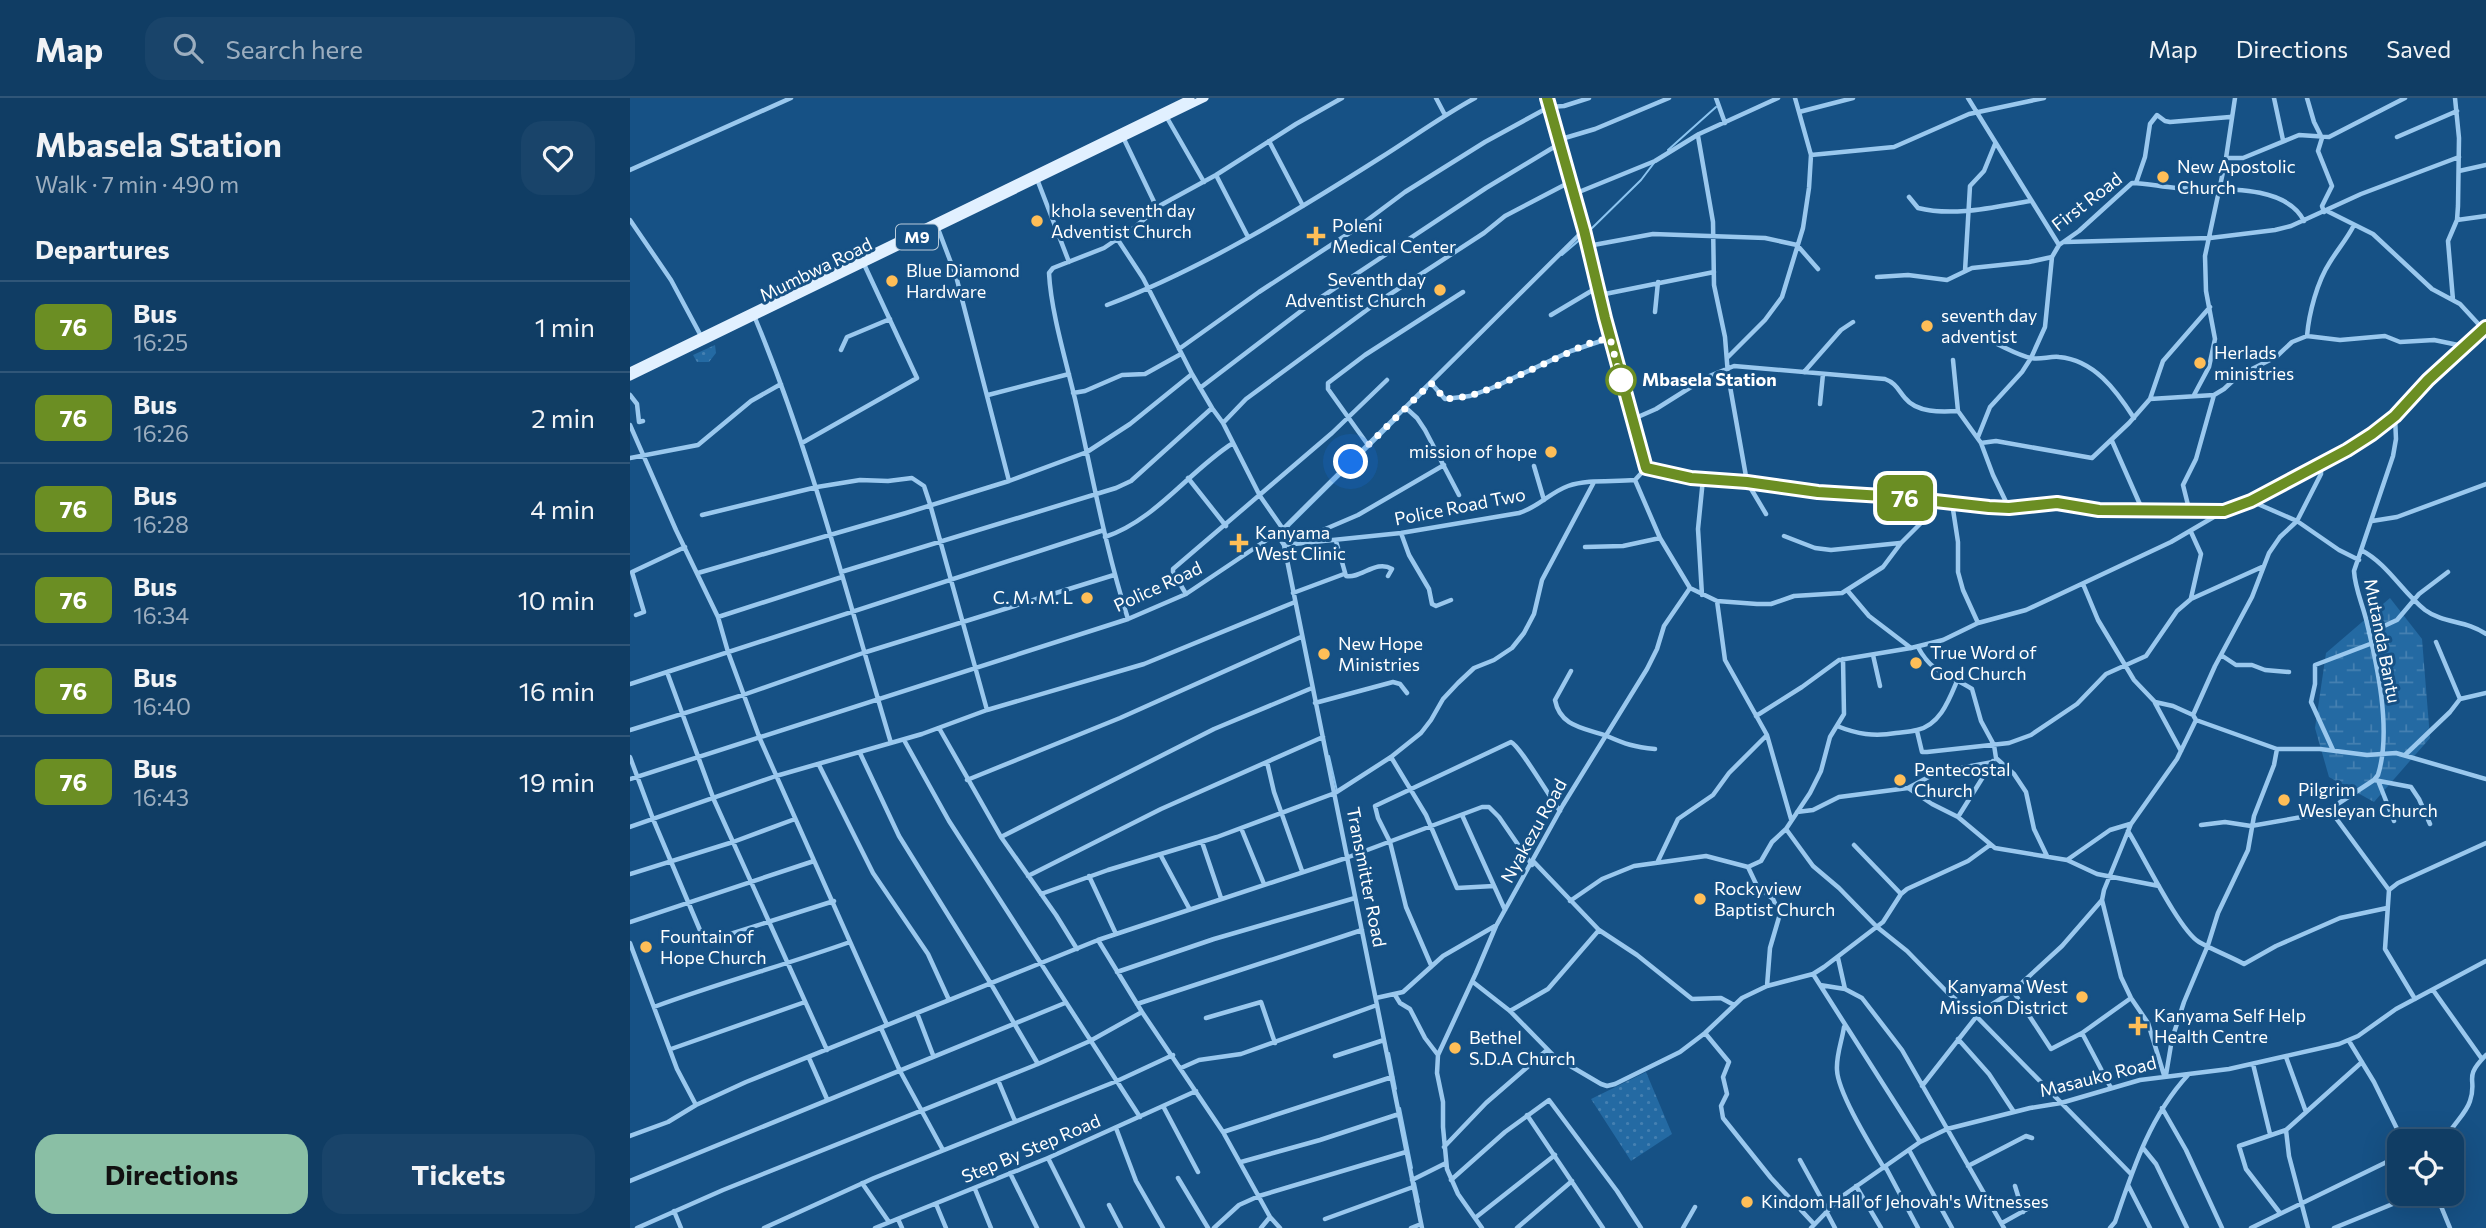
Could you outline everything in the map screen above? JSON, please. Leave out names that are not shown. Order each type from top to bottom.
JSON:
[{"type":"main road","name":"Mumbwa Road","points":[[936,224],[1123,137],[1191,98]]},
{"type":"main road","name":"Mumbwa Road","points":[[630,377],[936,224],[1165,114],[1205,98]]},
{"type":"main road","name":"Mumbwa Road","points":[[630,371],[753,314]]},
{"type":"street","points":[[630,170],[791,98]]},
{"type":"street","points":[[1128,619],[1105,537],[1049,276],[1054,268],[1118,240],[1157,208],[1342,98]]},
{"type":"street","points":[[1436,98],[1445,116]]},
{"type":"street","points":[[1107,305],[1148,288],[1248,237],[1303,206],[1475,98]]},
{"type":"street","points":[[1547,98],[1646,468]]},
{"type":"street","points":[[1073,393],[1085,391],[1122,375],[1145,374],[1405,192],[1485,142],[1549,107],[1564,106],[1589,98]]},
{"type":"street","points":[[1200,388],[1306,308],[1558,142],[1669,98]]},
{"type":"street","points":[[1716,98],[1725,123]]},
{"type":"street","points":[[1574,194],[1656,161],[1745,111],[1777,98]]},
{"type":"street","points":[[1728,357],[1781,301],[1789,280],[1802,228],[1811,155],[1795,98]]},
{"type":"street","points":[[1799,112],[1853,98]]},
{"type":"street","name":"First Road","points":[[1968,98],[2030,201],[2062,244],[2129,184],[2136,183],[2171,188],[2256,191],[2291,204],[2304,221]]},
{"type":"street","points":[[1811,155],[1894,147],[1976,112],[2044,98]]},
{"type":"street","points":[[2194,395],[2209,367],[2215,339],[2206,291],[2205,256],[2220,190],[2235,98]]},
{"type":"street","points":[[2274,98],[2283,140]]},
{"type":"street","points":[[1756,716],[1843,659],[1918,647],[1943,640],[1978,623],[2026,610],[2191,532],[2224,511],[2251,501],[2321,464],[2372,434],[2395,416],[2428,380],[2485,328],[2460,304],[2432,289],[2379,240],[2325,212],[2322,205],[2332,186],[2318,151],[2322,138],[2307,98]]},
{"type":"street","points":[[2226,158],[2243,158],[2283,140],[2304,135],[2329,137],[2405,98]]},
{"type":"street","points":[[2453,300],[2448,241],[2457,220],[2459,157],[2455,98]]},
{"type":"street","points":[[2397,137],[2457,111]]},
{"type":"street","points":[[1165,114],[1204,182]]},
{"type":"street","points":[[2136,183],[2145,157],[2150,124],[2157,115],[2170,122],[2231,117]]},
{"type":"street","points":[[1698,136],[1714,237],[1714,272],[1747,482],[1766,514]]},
{"type":"street","points":[[1123,137],[1157,208]]},
{"type":"street","points":[[1269,141],[1303,206]]},
{"type":"street","points":[[1965,271],[1970,187],[1983,172],[1995,143]]},
{"type":"street","points":[[1980,440],[1995,399],[2022,372],[2046,323],[2052,257],[2062,244],[2210,238],[2276,230],[2459,157]]},
{"type":"street","points":[[2459,171],[2486,165]]},
{"type":"street","points":[[1216,175],[1248,237]]},
{"type":"street","points":[[1037,178],[1069,262]]},
{"type":"street","points":[[1223,423],[1246,399],[1387,296],[1484,233],[1505,216],[1570,182]]},
{"type":"street","points":[[1909,197],[1914,205],[1922,209],[1970,210],[2030,201]]},
{"type":"street","points":[[2457,220],[2486,216]]},
{"type":"street","points":[[630,220],[671,281],[701,336]]},
{"type":"street","points":[[936,224],[956,276],[1009,481]]},
{"type":"street","points":[[2306,336],[2329,263],[2347,241],[2354,225]]},
{"type":"street","name":"Police Road","points":[[630,779],[1128,619],[1186,594],[1283,529],[1584,230]]},
{"type":"street","points":[[1588,246],[1653,234],[1765,238],[1797,245],[1818,268]]},
{"type":"street","points":[[1118,240],[1138,268],[1180,352],[1223,423],[1260,496],[1283,529]]},
{"type":"street","points":[[1877,276],[1908,275],[1947,280],[1978,267],[2052,257]]},
{"type":"street","points":[[802,443],[917,378],[862,261]]},
{"type":"street","points":[[1600,295],[1714,272]]},
{"type":"street","points":[[1656,312],[1658,282]]},
{"type":"street","points":[[1551,315],[1598,287]]},
{"type":"street","points":[[1368,445],[1347,419],[1328,389],[1328,383],[1373,349],[1462,292]]},
{"type":"street","points":[[1980,440],[2069,452],[2090,458],[2112,440],[2150,399],[2163,361],[2210,307]]},
{"type":"street","points":[[753,314],[782,384],[817,486],[891,743]]},
{"type":"street","points":[[841,350],[847,337],[890,319]]},
{"type":"street","points":[[1803,373],[1841,330],[1853,322]]},
{"type":"street","points":[[2150,399],[2214,394],[2238,376],[2276,357],[2292,342],[2306,336],[2340,340],[2385,336],[2400,342],[2434,340],[2463,346]]},
{"type":"street","points":[[1431,383],[1445,399],[1470,396],[1587,344],[1610,338]]},
{"type":"street","points":[[1990,341],[2031,358],[2063,358],[2093,369],[2113,388],[2134,418]]},
{"type":"street","points":[[1953,360],[1958,411],[1980,440],[2009,508]]},
{"type":"street","points":[[1631,420],[1656,410],[1707,377],[1728,367],[1740,366],[1885,379],[1894,383],[1914,406],[1930,411],[1958,411]]},
{"type":"street","points":[[988,395],[1069,374]]},
{"type":"street","points":[[698,573],[1009,481],[1087,452],[1130,424],[1192,374]]},
{"type":"street","points":[[1820,404],[1823,374]]},
{"type":"street","points":[[1186,594],[1172,571],[1347,419],[1387,380]]},
{"type":"street","points":[[630,458],[698,445],[745,406],[782,384]]},
{"type":"street","points":[[2189,509],[2183,485],[2196,459],[2214,394]]},
{"type":"street","points":[[630,395],[637,404],[639,422],[643,421]]},
{"type":"street","points":[[718,617],[940,541],[1116,488],[1131,481],[1212,408]]},
{"type":"street","points":[[1406,408],[1417,418],[1459,495]]},
{"type":"street","name":"Mutanda Bantu","points":[[2376,781],[2380,769],[2383,718],[2369,633],[2355,578],[2358,559],[2393,456],[2396,439],[2395,416]]},
{"type":"street","points":[[630,425],[718,617],[727,652],[760,739],[887,1025]]},
{"type":"street","points":[[2112,440],[2142,509]]},
{"type":"street","points":[[1105,537],[1129,527],[1233,443]]},
{"type":"street","points":[[2165,1075],[2148,1023],[2131,998],[2117,965],[2102,900],[2104,890],[2131,824],[2181,751],[2221,655],[2252,597],[2262,567],[2275,543],[2297,521],[2320,474],[2321,464]]},
{"type":"street","points":[[1303,542],[1316,533],[1358,515],[1444,465]]},
{"type":"street","points":[[1534,466],[1544,500]]},
{"type":"street","points":[[1646,468],[1703,479],[1818,492],[2009,508],[2057,503],[2099,510],[2224,511]]},
{"type":"street","points":[[1646,468],[1635,480],[1660,538],[1690,588],[1717,601],[1767,605],[1794,596],[1824,596],[1847,590],[1883,567],[1937,501]]},
{"type":"street","points":[[702,515],[817,486],[860,480],[912,478],[923,486],[930,504],[987,710]]},
{"type":"street","points":[[1188,478],[1226,526]]},
{"type":"street","points":[[1703,479],[1698,529],[1703,596]]},
{"type":"street","name":"Police Road Two","points":[[1284,545],[1401,533],[1519,513],[1535,508],[1567,486],[1584,482],[1635,480]]},
{"type":"street","points":[[1041,894],[1089,876],[1202,842],[1335,793],[1391,757],[1420,733],[1443,699],[1474,668],[1503,654],[1524,633],[1534,614],[1542,580],[1594,482]]},
{"type":"street","points":[[2372,521],[2397,517],[2486,484]]},
{"type":"street","points":[[2251,501],[2297,521],[2339,550],[2358,559]]},
{"type":"street","points":[[1952,503],[1958,542],[1958,572],[1978,623]]},
{"type":"street","points":[[630,684],[1104,530]]},
{"type":"street","points":[[2191,532],[2201,554],[2191,599]]},
{"type":"street","points":[[1401,533],[1409,555],[1431,593],[1432,604],[1436,606],[1451,600]]},
{"type":"street","name":"Transmitter Road","points":[[1277,534],[1284,545],[1421,1226]]},
{"type":"street","points":[[1784,536],[1815,548],[1830,550],[1901,543]]},
{"type":"street","points":[[1585,547],[1631,545],[1660,538]]},
{"type":"street","points":[[1336,541],[1344,574]]},
{"type":"street","points":[[636,615],[644,612],[632,572],[685,547]]},
{"type":"street","points":[[2361,550],[2392,574],[2430,613],[2449,621],[2470,624],[2486,634]]},
{"type":"street","points":[[1293,593],[1344,574],[1350,577],[1376,566],[1392,569],[1388,576]]},
{"type":"street","points":[[1917,731],[1922,751],[2009,743],[2031,735],[2077,704],[2106,674],[2141,659],[2150,652],[2176,611],[2191,599],[2262,567]]},
{"type":"street","points":[[2369,633],[2397,620],[2414,599],[2448,572]]},
{"type":"street","points":[[630,730],[962,621],[1114,575]]},
{"type":"street","points":[[2083,584],[2098,620],[2123,665],[2155,702],[2181,751]]},
{"type":"street","name":"Nyakezu Road","points":[[1482,1228],[1451,1180],[1446,1163],[1443,1102],[1437,1073],[1438,1055],[1496,926],[1560,811],[1653,657],[1664,626],[1690,588]]},
{"type":"street","points":[[1847,590],[1869,616],[1911,648]]},
{"type":"street","points":[[1717,601],[1725,660],[1767,735],[1791,820]]},
{"type":"street","points":[[630,827],[714,800],[776,776],[904,740],[987,710],[1144,664],[1295,602]]},
{"type":"street","points":[[967,780],[1120,718],[1301,636]]},
{"type":"street","points":[[2437,642],[2460,699]]},
{"type":"street","points":[[2333,750],[2310,698],[2315,684],[2315,665],[2370,644]]},
{"type":"street","points":[[1918,647],[1930,665],[1972,689],[1981,721],[1994,745],[1994,760],[1958,817]]},
{"type":"street","points":[[1873,655],[1880,686]]},
{"type":"street","points":[[2221,655],[2236,665],[2289,672]]},
{"type":"street","points":[[1570,901],[1617,871],[1658,861],[1706,856],[1748,867],[1761,861],[1772,842],[1786,829],[1817,780],[1828,743],[1844,714],[1843,659]]},
{"type":"street","points":[[1571,671],[1555,700],[1560,714],[1570,724],[1628,746],[1655,749]]},
{"type":"street","points":[[667,672],[714,800],[827,1050]]},
{"type":"street","points":[[1837,726],[1855,733],[1874,735],[1917,731],[1940,714],[1957,681]]},
{"type":"street","points":[[1315,703],[1393,682],[1400,684],[1407,693]]},
{"type":"street","points":[[1001,837],[1214,729],[1312,688]]},
{"type":"street","points":[[2405,755],[2460,699],[2486,692]]},
{"type":"street","points":[[2155,702],[2172,706],[2194,718],[2277,749],[2405,755],[2486,778]]},
{"type":"street","points":[[939,728],[1001,837],[1077,949]]},
{"type":"street","points":[[1658,861],[1678,819],[1713,795],[1767,735]]},
{"type":"street","points":[[1028,876],[1146,816],[1323,737]]},
{"type":"street","points":[[904,740],[948,821],[1140,1117]]},
{"type":"street","points":[[1431,965],[1406,907],[1390,842],[1375,806],[1511,743],[1521,750],[1532,772],[1560,811]]},
{"type":"street","points":[[2165,1075],[2177,1021],[2218,913],[2248,850],[2253,816],[2274,765],[2277,749]]},
{"type":"street","points":[[859,753],[905,846],[1038,1064]]},
{"type":"street","points":[[1391,757],[1432,827],[1457,888],[1494,886]]},
{"type":"street","points":[[630,758],[705,942],[834,901]]},
{"type":"street","points":[[1796,813],[1813,810],[1839,797],[1908,788],[1937,772],[1994,760],[2014,774],[2022,784],[2034,829],[2048,857]]},
{"type":"street","points":[[1267,762],[1302,871]]},
{"type":"street","points":[[818,765],[873,873],[928,954],[949,1000]]},
{"type":"street","points":[[2201,825],[2225,822],[2251,826],[2330,810],[2376,781],[2413,788],[2430,824]]},
{"type":"street","points":[[2376,781],[2394,821]]},
{"type":"street","points":[[1908,788],[1958,817],[1990,845],[2067,860],[2109,877],[2159,886]]},
{"type":"street","points":[[630,1136],[668,1122],[696,1105],[827,1050],[1098,940],[1346,858],[1482,807],[1489,807],[1499,817],[1533,863],[1599,930],[1637,955],[1692,999],[1721,998],[1734,1005]]},
{"type":"street","points":[[2330,810],[2389,890],[2385,949],[2415,999]]},
{"type":"street","points":[[1462,815],[1505,910]]},
{"type":"street","points":[[630,874],[733,842],[795,819]]},
{"type":"street","points":[[2067,860],[2110,830],[2131,824]]},
{"type":"street","points":[[1241,828],[1264,884]]},
{"type":"street","points":[[1786,829],[1813,866],[1976,1016],[2131,1174]]},
{"type":"street","points":[[2128,831],[2159,886],[2194,937],[2244,964],[2276,946],[2340,918],[2387,908]]},
{"type":"street","points":[[1202,842],[1221,898]]},
{"type":"street","points":[[2389,890],[2398,883],[2486,843]]},
{"type":"street","points":[[1854,845],[1901,894]]},
{"type":"street","points":[[1473,982],[1510,1011],[1548,1050],[1569,1066],[1607,1086],[1661,1063],[1705,1032],[1742,998],[1767,986],[1813,974],[1838,958],[1888,917],[1901,894],[1968,860],[1990,845]]},
{"type":"street","points":[[1160,854],[1189,908]]},
{"type":"street","points":[[630,922],[814,861]]},
{"type":"street","points":[[1748,867],[1757,886],[1773,899],[1780,914],[1770,948],[1767,986]]},
{"type":"street","points":[[1089,876],[1116,934]]},
{"type":"street","points":[[1117,972],[1214,939],[1355,898]]},
{"type":"street","points":[[1922,1086],[1976,1016],[2013,992],[2062,946],[2102,900]]},
{"type":"street","points":[[1376,998],[1395,995],[1410,986],[1431,965],[1496,926]]},
{"type":"street","points":[[1137,1004],[1362,930]]},
{"type":"street","points":[[1510,1011],[1548,989],[1599,930]]},
{"type":"street","points":[[1098,940],[1142,1012],[1223,1132],[1270,1217],[1280,1228]]},
{"type":"street","points":[[654,1007],[850,942]]},
{"type":"street","points":[[630,943],[677,1069],[696,1105]]},
{"type":"street","points":[[1838,958],[1845,989]]},
{"type":"street","name":"Masauko Road","points":[[1812,1226],[1856,1186],[1920,1142],[1947,1129],[2061,1103],[2165,1075],[2253,1065],[2349,1041],[2415,999],[2486,961]]},
{"type":"street","points":[[630,969],[639,966]]},
{"type":"street","points":[[1813,974],[1920,1142]]},
{"type":"street","points":[[1819,985],[1845,989],[1861,998],[1912,1063],[1922,1086],[2003,1226],[2038,1203]]},
{"type":"street","points":[[2432,990],[2484,1057],[2471,1074],[2472,1098],[2469,1105],[2452,1129]]},
{"type":"street","points":[[2013,992],[2051,1049],[2082,1033],[2131,998]]},
{"type":"street","points":[[1395,995],[1400,1003],[1410,1009],[1425,1038],[1438,1055]]},
{"type":"street","points":[[671,1049],[805,1002]]},
{"type":"street","points":[[1206,1018],[1261,1002],[1275,1043]]},
{"type":"street","points":[[630,1181],[1065,1003]]},
{"type":"street","points":[[1181,1068],[1199,1060],[1241,1054],[1377,1005]]},
{"type":"street","points":[[637,1228],[1038,1064],[1090,1041],[1142,1012]]},
{"type":"street","points":[[917,1013],[933,1055]]},
{"type":"street","points":[[1845,1026],[1836,1066],[1837,1076],[1857,1121],[1918,1228]]},
{"type":"street","points":[[881,1028],[900,1071],[943,1150]]},
{"type":"street","points":[[1705,1032],[1729,1062],[1724,1073],[1727,1094],[1721,1106],[1721,1115],[1812,1226]]},
{"type":"street","points":[[2082,1033],[2110,1088]]},
{"type":"street","points":[[1335,1056],[1384,1040]]},
{"type":"street","points":[[1958,1040],[1989,1074],[2014,1112]]},
{"type":"street","points":[[2349,1041],[2374,1082],[2397,1129]]},
{"type":"street","points":[[1444,1147],[1486,1103],[1548,1050]]},
{"type":"street","points":[[764,1228],[943,1150],[1117,1081],[1172,1055]]},
{"type":"street","points":[[2286,1057],[2306,1112]]},
{"type":"street","points":[[809,1058],[827,1099]]},
{"type":"street","points":[[2280,1213],[2248,1172],[2239,1149],[2241,1144],[2286,1130],[2362,1062]]},
{"type":"street","points":[[2253,1065],[2270,1134]]},
{"type":"street","points":[[2110,1228],[2115,1222],[2131,1174],[2162,1108],[2189,1074]]},
{"type":"street","points":[[1223,1132],[1392,1077]]},
{"type":"street","points":[[998,1080],[1015,1121]]},
{"type":"street","name":"Step By Step Road","points":[[875,1228],[1048,1158],[1196,1091]]},
{"type":"street","points":[[1451,1180],[1527,1115],[1549,1100],[1642,1228]]},
{"type":"street","points":[[1163,1106],[1198,1172]]},
{"type":"street","points":[[2162,1108],[2186,1150],[2222,1228]]},
{"type":"street","points":[[1241,1162],[1399,1114]]},
{"type":"street","points":[[1527,1115],[1604,1228]]},
{"type":"street","points":[[1116,1128],[1136,1181],[1163,1228]]},
{"type":"street","points":[[2286,1130],[2289,1156],[2308,1228]]},
{"type":"street","points":[[1968,1166],[2026,1136],[2032,1138]]},
{"type":"street","points":[[2143,1148],[2156,1164],[2187,1228]]},
{"type":"street","points":[[1909,1150],[1952,1228]]},
{"type":"street","points":[[1214,1228],[1239,1205],[1259,1196],[1406,1153]]},
{"type":"street","points":[[1475,1219],[1555,1155]]},
{"type":"street","points":[[1048,1158],[1083,1228]]},
{"type":"street","points":[[1800,1160],[1835,1228]]},
{"type":"street","points":[[2251,1228],[2387,1162]]},
{"type":"street","points":[[1412,1180],[1446,1163]]},
{"type":"street","points":[[1010,1173],[1037,1228]]},
{"type":"street","points":[[1178,1178],[1208,1228]]},
{"type":"street","points":[[1517,1228],[1572,1181]]},
{"type":"street","points":[[862,1184],[889,1222]]},
{"type":"street","points":[[2128,1184],[2150,1228]]},
{"type":"street","points":[[1856,1186],[1881,1228]]},
{"type":"street","points":[[2015,1186],[2024,1212]]},
{"type":"street","points":[[1325,1219],[1413,1187]]},
{"type":"street","points":[[975,1188],[991,1228]]},
{"type":"street","points":[[936,1204],[946,1228]]},
{"type":"street","points":[[1109,1205],[1121,1228]]},
{"type":"street","points":[[2334,1228],[2388,1206]]},
{"type":"street","points":[[2441,1206],[2450,1228]]},
{"type":"street","points":[[1683,1228],[1695,1207]]},
{"type":"street","points":[[674,1212],[681,1228]]},
{"type":"street","points":[[1261,1228],[1270,1217]]},
{"type":"street","points":[[898,1219],[902,1228]]},
{"type":"street","points":[[1411,1228],[1421,1226]]},
{"type":"green space","points":[[715,345],[716,353],[709,362],[697,362],[693,355]]},
{"type":"green space","points":[[2390,598],[2422,639],[2430,738],[2374,802],[2329,777],[2315,728],[2326,653]]},
{"type":"green space","points":[[1646,1072],[1672,1134],[1631,1161],[1591,1099]]},
{"type":"waterway","points":[[1668,150],[1716,107]]},
{"type":"waterway","points":[[1587,233],[1641,180],[1654,163]]},
{"type":"waterway","points":[[1562,255],[1583,237]]},
{"type":"waterway","points":[[1418,398],[1427,389]]},
{"type":"waterway","points":[[1281,537],[1397,419]]},
{"type":"waterway","points":[[1329,756],[1337,791]]},
{"type":"waterway","points":[[1389,1053],[1396,1089]]},
{"type":"waterway","points":[[1400,1108],[1412,1168]]},
{"type":"waterway","points":[[1415,1183],[1419,1202]]},
{"type":"bus line","name":"76","points":[[1547,98],[1646,468],[1672,475],[1818,492],[1989,507],[2009,508],[2057,503],[2099,510],[2230,510],[2321,464],[2372,434],[2395,416],[2428,380],[2486,327]]},
{"type":"place","name":"New Apostolic Church","points":[[2163,177]]},
{"type":"place","name":"khola seventh day Adventist Church","points":[[1037,221]]},
{"type":"place","name":"Poleni Medical Center","points":[[1316,236]]},
{"type":"place","name":"Blue Diamond Hardware","points":[[892,281]]},
{"type":"place","name":"Seventh day Adventist Church","points":[[1440,290]]},
{"type":"place","name":"seventh day adventist","points":[[1927,326]]},
{"type":"place","name":"Herlads ministries","points":[[2200,363]]},
{"type":"place","name":"Mbasela Station","points":[[1621,380]]},
{"type":"place","name":"mission of hope","points":[[1551,452]]},
{"type":"place","name":"Kanyama West Clinic","points":[[1239,543]]},
{"type":"place","name":"C. M. M. L","points":[[1087,598]]},
{"type":"place","name":"New Hope Ministries","points":[[1324,654]]},
{"type":"place","name":"True Word of God Church","points":[[1916,663]]},
{"type":"place","name":"Pentecostal Church","points":[[1900,780]]},
{"type":"place","name":"Pilgrim Wesleyan Church","points":[[2284,800]]},
{"type":"place","name":"Rockyview Baptist Church","points":[[1700,899]]},
{"type":"place","name":"Fountain of Hope Church","points":[[646,947]]},
{"type":"place","name":"Kanyama West Mission District","points":[[2082,997]]},
{"type":"place","name":"Kanyama Self Help Health Centre","points":[[2138,1026]]},
{"type":"place","name":"Bethel S.D.A Church","points":[[1455,1048]]},
{"type":"place","name":"Kindom Hall of Jehovah's Witnesses","points":[[1747,1202]]},
{"type":"route","points":[[1351,462],[1431,383],[1445,399],[1470,396],[1587,344],[1610,338],[1623,388],[1621,380]]}]
